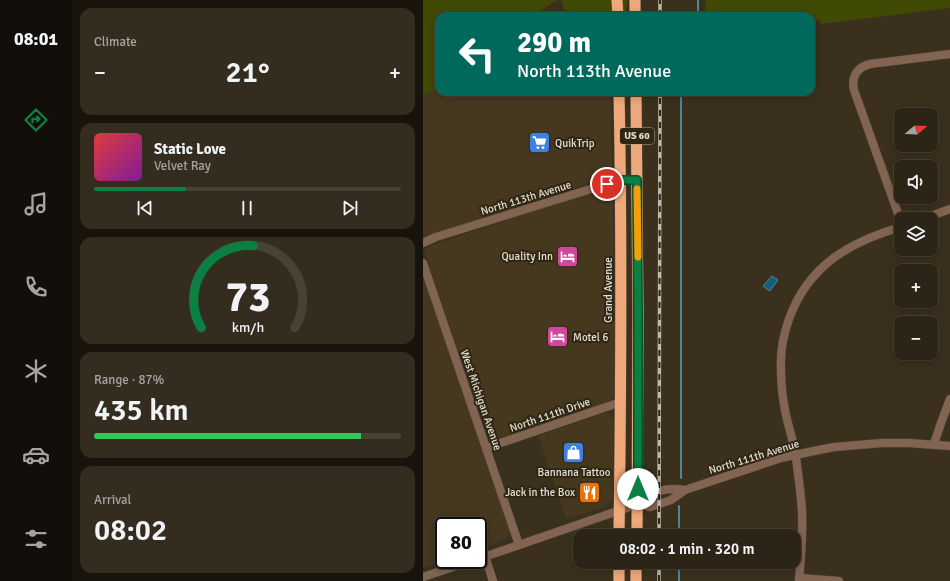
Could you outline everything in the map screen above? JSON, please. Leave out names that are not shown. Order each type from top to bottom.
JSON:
[{"type":"highway","points":[[617,0],[618,12]]},
{"type":"highway","points":[[635,0],[635,12]]},
{"type":"highway","name":"Grand Avenue","points":[[619,96],[621,180],[619,529]]},
{"type":"highway","name":"US 60","points":[[636,96],[638,311],[637,529]]},
{"type":"highway","points":[[619,569],[619,581]]},
{"type":"highway","points":[[636,581],[637,569]]},
{"type":"street","points":[[897,212],[854,90],[854,77],[861,67],[870,64],[950,54]]},
{"type":"street","name":"North 113th Avenue","points":[[423,244],[435,238],[621,180],[637,180]]},
{"type":"street","points":[[938,213],[950,209]]},
{"type":"street","points":[[839,581],[799,579],[802,512],[796,454],[786,415],[781,370],[781,350],[785,332],[794,307],[806,285],[815,274],[833,258],[855,244],[894,229]]},
{"type":"street","name":"West Michigan Avenue","points":[[423,263],[519,545]]},
{"type":"street","points":[[934,444],[950,399]]},
{"type":"street","name":"North 111th Drive","points":[[486,448],[621,402]]},
{"type":"street","name":"North 111th Avenue","points":[[638,504],[650,508],[671,500],[685,490],[760,464],[796,454],[834,447],[858,445],[897,443],[950,446]]},
{"type":"street","name":"North 111th Avenue","points":[[487,556],[638,504],[647,496],[671,488],[685,490]]},
{"type":"street","points":[[423,577],[447,569]]},
{"type":"street","points":[[487,569],[493,581]]},
{"type":"shaded area","points":[[435,90],[435,96],[609,96],[611,102],[612,163],[610,170],[607,175],[600,180],[423,237],[423,94]]},
{"type":"shaded area","points":[[599,190],[607,191],[613,199],[615,392],[608,402],[495,440],[491,439],[488,437],[425,254],[426,249],[429,246]]},
{"type":"shaded area","points":[[423,276],[510,531],[509,536],[505,539],[487,546],[487,517],[435,517],[435,564],[423,568]]},
{"type":"shaded area","points":[[604,413],[608,413],[612,417],[614,423],[612,499],[610,503],[604,507],[566,519],[538,436]]},
{"type":"green space","points":[[423,0],[557,0],[539,12],[435,12],[435,90],[423,94]]},
{"type":"green space","points":[[561,0],[628,0],[626,12],[566,12]]},
{"type":"green space","points":[[706,0],[950,0],[950,8],[821,24],[819,20],[815,20],[815,12],[705,12]]},
{"type":"water","points":[[772,276],[778,280],[770,291],[763,286]]},
{"type":"waterway","points":[[698,0],[698,12]]},
{"type":"waterway","points":[[681,96],[681,478]]},
{"type":"waterway","points":[[679,506],[679,529]]},
{"type":"waterway","points":[[679,569],[679,581]]},
{"type":"railway","points":[[660,0],[660,12]]},
{"type":"railway","points":[[659,529],[660,96]]},
{"type":"railway","points":[[659,569],[659,581]]},
{"type":"slow traffic","points":[[637,189],[638,257]]},
{"type":"place","name":"QuikTrip","points":[[539,143]]},
{"type":"place","name":"Quality Inn","points":[[568,256]]},
{"type":"place","name":"Motel 6","points":[[558,337]]},
{"type":"place","name":"Bannana Tattoo","points":[[574,452]]},
{"type":"place","name":"Jack in the Box","points":[[590,492]]},
{"type":"route","points":[[607,184],[621,180],[637,180],[638,489]]}]
